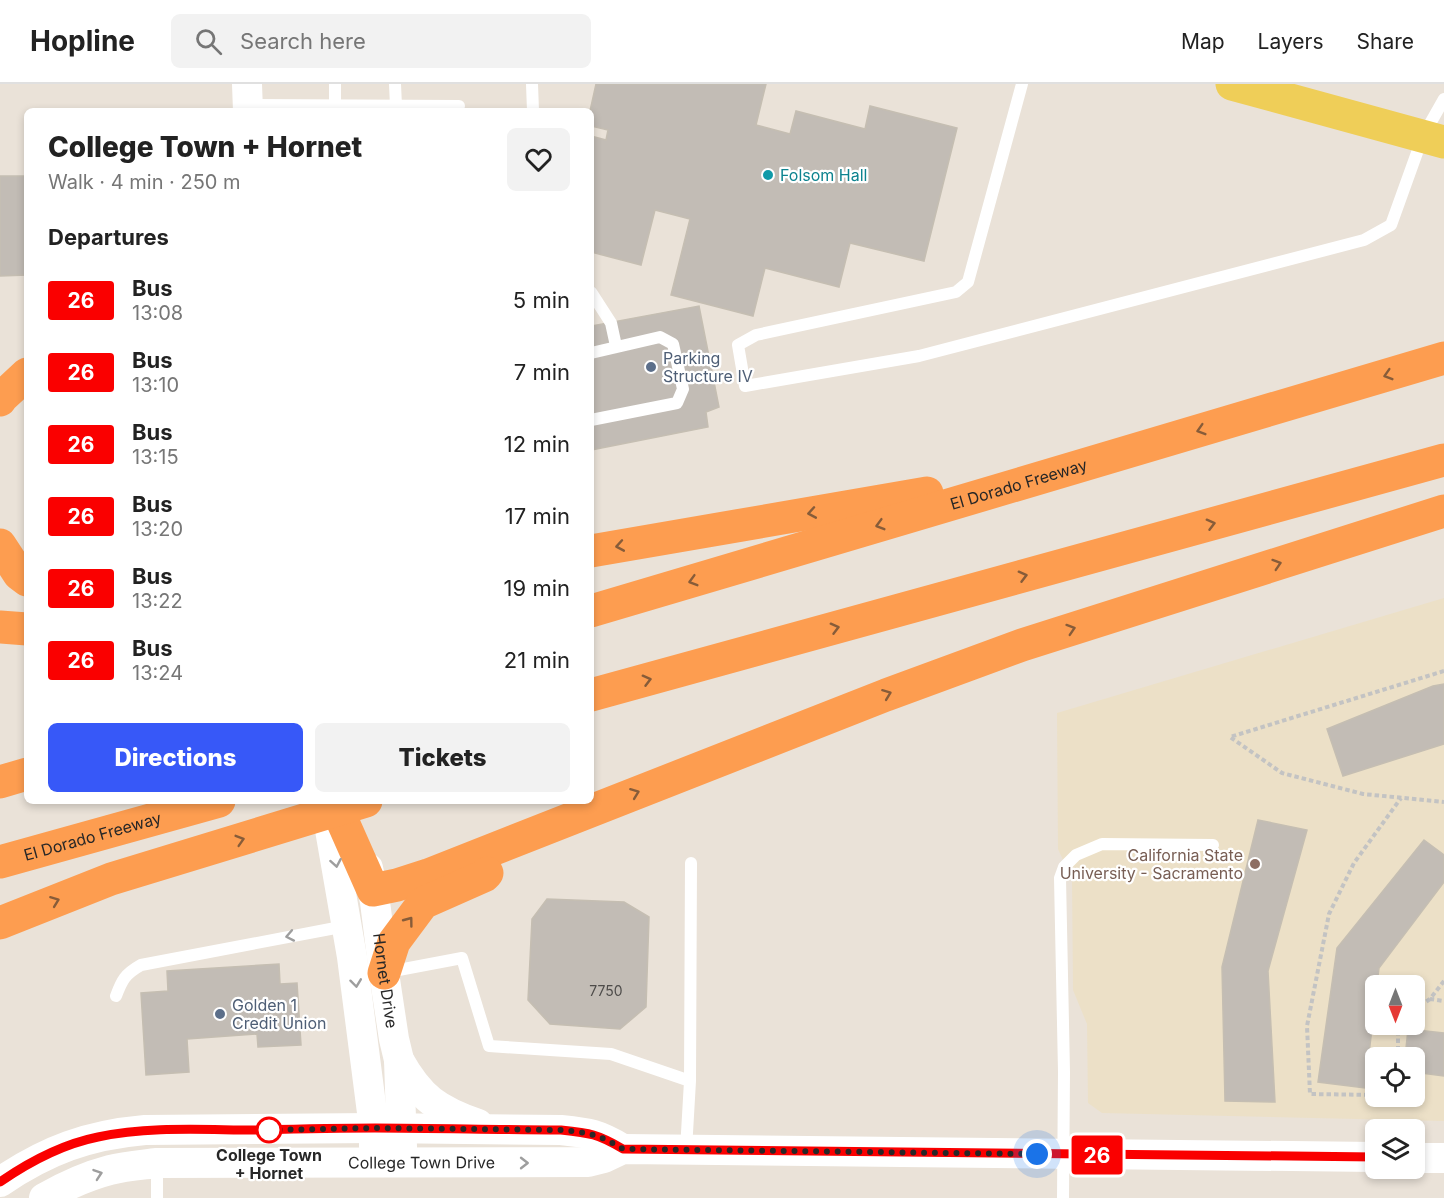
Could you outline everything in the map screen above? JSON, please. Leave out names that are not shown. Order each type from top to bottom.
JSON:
[{"type":"highway","name":"El Dorado Freeway","points":[[594,610],[1444,358]]},
{"type":"highway","points":[[0,400],[24,377]]},
{"type":"highway","points":[[594,694],[1444,460]]},
{"type":"highway","points":[[594,550],[1077,467]]},
{"type":"highway","points":[[336,804],[373,890],[397,885],[428,875],[886,695],[1022,645],[1444,511]]},
{"type":"highway","points":[[0,545],[19,574],[24,578]]},
{"type":"highway","points":[[0,627],[24,629]]},
{"type":"highway","points":[[0,782],[24,775]]},
{"type":"highway","name":"El Dorado Freeway","points":[[0,862],[208,804]]},
{"type":"highway","points":[[0,923],[111,879],[356,804]]},
{"type":"highway","points":[[384,973],[394,942],[423,903],[484,876],[528,835]]},
{"type":"main road","points":[[1232,84],[1275,90],[1433,139]]},
{"type":"street","name":"Hornet Drive","points":[[335,804],[347,926],[387,1128],[388,1162]]},
{"type":"street","name":"Hornet Drive","points":[[373,890],[399,1060],[387,1128]]},
{"type":"street","points":[[399,1060],[418,1090],[431,1101],[455,1116],[495,1130]]},
{"type":"street","name":"College Town Drive","points":[[0,1182],[50,1153],[96,1137],[120,1132],[173,1129],[561,1130],[589,1132],[623,1149]]},
{"type":"street","name":"College Town Drive","points":[[44,1198],[57,1190],[110,1170],[157,1163],[588,1162],[604,1158],[623,1149],[1365,1157]]},
{"type":"street","points":[[1425,1158],[1444,1158]]},
{"type":"lane","points":[[335,84],[335,108]]},
{"type":"lane","points":[[395,84],[396,106]]},
{"type":"lane","points":[[532,84],[533,108]]},
{"type":"lane","points":[[1022,84],[968,282],[956,292],[756,335],[738,345],[745,386],[919,356],[1364,240],[1391,225],[1433,139],[1444,99]]},
{"type":"lane","points":[[247,100],[335,108],[459,106]]},
{"type":"lane","points":[[594,297],[611,323],[616,346]]},
{"type":"lane","points":[[594,351],[660,337],[673,344],[683,389],[677,403],[594,419]]},
{"type":"lane","points":[[1063,1198],[1064,1061],[1060,878],[1064,867],[1076,855],[1102,844],[1212,845]]},
{"type":"lane","points":[[686,1150],[690,1081],[691,863]]},
{"type":"lane","points":[[116,996],[120,983],[127,974],[141,965],[347,926]]},
{"type":"lane","points":[[384,973],[462,958],[489,1046],[611,1054],[690,1081]]},
{"type":"lane","points":[[157,1163],[157,1198]]},
{"type":"path","points":[[1444,671],[1230,737],[1282,773],[1363,794],[1444,802]]},
{"type":"path","points":[[1365,1095],[1310,1094],[1307,1026],[1329,914],[1354,863],[1401,798]]},
{"type":"path","points":[[1425,1002],[1444,981]]},
{"type":"path","points":[[1430,999],[1444,1001]]},
{"type":"shaded area","name":"California State University - Sacramento","points":[[1444,598],[1444,1121],[1102,1113],[1088,1103],[1087,1024],[1073,990],[1072,880],[1058,849],[1057,713]]},
{"type":"building","name":"Folsom Hall","points":[[596,84],[766,84],[756,125],[790,134],[796,111],[865,129],[870,106],[957,128],[924,261],[850,243],[839,287],[765,268],[753,316],[671,295],[690,219],[655,210],[641,265],[594,253],[594,137],[606,140],[608,130],[594,127],[594,108],[591,108]]},
{"type":"building","points":[[0,176],[24,176],[24,275],[0,276]]},
{"type":"building","name":"Parking Structure IV","points":[[699,306],[719,407],[706,412],[708,427],[594,449],[594,325]]},
{"type":"building","points":[[1444,684],[1444,744],[1343,776],[1327,729],[1433,686]]},
{"type":"building","points":[[1258,820],[1307,830],[1268,971],[1275,1102],[1225,1101],[1222,967]]},
{"type":"building","points":[[1424,840],[1444,855],[1444,882],[1379,968],[1378,975],[1365,975],[1365,1035],[1371,1035],[1370,1047],[1365,1047],[1365,1088],[1318,1082],[1337,948]]},
{"type":"building","points":[[547,899],[624,902],[649,917],[646,1007],[620,1029],[550,1024],[528,1000],[532,919]]},
{"type":"building","name":"Golden 1 Credit Union","points":[[279,964],[280,984],[297,983],[301,1045],[258,1047],[257,1034],[187,1039],[189,1072],[146,1075],[141,993],[168,991],[167,971]]},
{"type":"building","points":[[1425,1031],[1444,1033],[1444,1076],[1425,1073],[1425,1047],[1406,1047],[1407,1035],[1425,1035]]},
{"type":"bus line","name":"26","points":[[0,1182],[50,1153],[96,1137],[120,1132],[173,1129],[561,1130],[589,1132],[623,1149],[1365,1157]]},
{"type":"place","name":"Folsom Hall","points":[[768,175]]},
{"type":"place","name":"Parking Structure IV","points":[[651,367]]},
{"type":"place","name":"California State University - Sacramento","points":[[1255,864]]},
{"type":"place","name":"Golden 1 Credit Union","points":[[220,1014]]},
{"type":"place","name":"College Town + Hornet","points":[[269,1130]]},
{"type":"route","points":[[269,1130],[374,1128],[561,1130],[589,1132],[623,1149],[1037,1154]]}]
